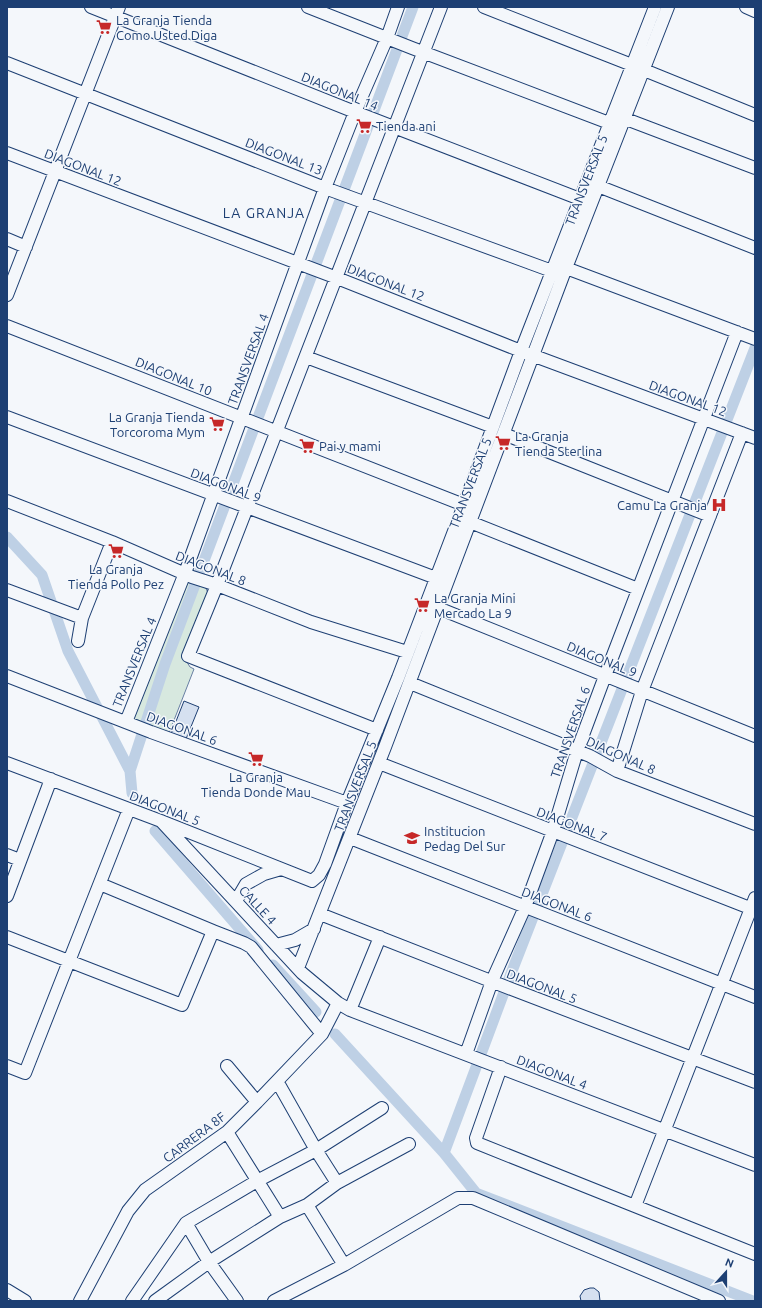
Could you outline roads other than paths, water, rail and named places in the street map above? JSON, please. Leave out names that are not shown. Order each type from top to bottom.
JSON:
[{"type":"street","name":"DIAGONAL 14","points":[[91,7],[118,12],[357,113],[580,199]]},
{"type":"street","points":[[308,7],[424,53],[755,168]]},
{"type":"street","name":"TRANSVERSAL 4","points":[[126,722],[188,575],[328,188],[357,113],[391,40],[398,7]]},
{"type":"street","points":[[377,730],[188,656],[243,506],[306,357],[334,277],[366,202],[442,7]]},
{"type":"street","points":[[484,7],[632,66]]},
{"type":"street","name":"TRANSVERSAL 5","points":[[298,968],[410,683],[598,186],[632,66],[655,7]]},
{"type":"street","name":"TRANSVERSAL 5","points":[[312,881],[319,875],[325,864],[464,505],[521,351],[580,199],[617,121],[644,70],[668,7]]},
{"type":"street","points":[[746,7],[755,10]]},
{"type":"street","points":[[7,295],[118,12]]},
{"type":"street","name":"DIAGONAL 13","points":[[7,63],[353,198],[552,271]]},
{"type":"street","points":[[644,70],[755,115]]},
{"type":"street","name":"DIAGONAL 12","points":[[7,153],[334,277],[521,351],[755,438]]},
{"type":"street","points":[[598,186],[755,248]]},
{"type":"street","points":[[7,239],[26,246]]},
{"type":"street","points":[[566,268],[755,338]]},
{"type":"street","name":"DIAGONAL 10","points":[[7,326],[464,505]]},
{"type":"street","name":"TRANSVERSAL 6","points":[[474,1057],[495,982],[534,910],[577,751],[608,677],[638,589],[672,502],[707,421],[740,333]]},
{"type":"street","points":[[306,357],[493,427]]},
{"type":"street","name":"DIAGONAL 9","points":[[7,417],[436,578]]},
{"type":"street","points":[[617,770],[638,689],[710,516],[742,433]]},
{"type":"street","points":[[504,434],[710,516]]},
{"type":"street","name":"DIAGONAL 8","points":[[7,501],[112,542],[188,575],[311,622],[407,652]]},
{"type":"street","points":[[470,522],[638,589]]},
{"type":"street","points":[[78,641],[82,618],[112,542]]},
{"type":"street","points":[[7,590],[82,618]]},
{"type":"street","name":"DIAGONAL 9","points":[[438,608],[755,736]]},
{"type":"street","name":"DIAGONAL 6","points":[[7,676],[150,732],[348,803]]},
{"type":"street","name":"DIAGONAL 8","points":[[410,683],[590,756],[617,770],[755,824]]},
{"type":"street","name":"DIAGONAL 5","points":[[7,763],[158,820],[312,881]]},
{"type":"street","name":"DIAGONAL 7","points":[[379,763],[575,840],[754,905]]},
{"type":"street","points":[[7,896],[51,779]]},
{"type":"street","points":[[7,1066],[25,1073],[100,884],[134,811]]},
{"type":"street","name":"CALLE 4","points":[[158,820],[298,968],[338,1003]]},
{"type":"street","name":"DIAGONAL 6","points":[[350,838],[755,997]]},
{"type":"street","points":[[7,855],[20,860]]},
{"type":"street","points":[[236,901],[246,884],[264,874],[281,869]]},
{"type":"street","points":[[312,881],[319,893],[320,912]]},
{"type":"street","points":[[100,884],[251,947],[322,1034]]},
{"type":"street","points":[[635,1206],[721,984],[754,905]]},
{"type":"street","name":"DIAGONAL 5","points":[[320,912],[514,990],[755,1082]]},
{"type":"street","points":[[276,945],[295,940],[314,929]]},
{"type":"street","points":[[7,937],[182,1005],[213,931]]},
{"type":"street","points":[[350,1010],[380,937]]},
{"type":"street","name":"DIAGONAL 4","points":[[338,1003],[350,1010],[755,1165]]},
{"type":"street","name":"CARRERA 8F","points":[[80,1301],[128,1211],[145,1190],[227,1132],[322,1034],[338,1003]]},
{"type":"street","points":[[227,1066],[257,1102]]},
{"type":"street","points":[[501,1067],[476,1138],[477,1143],[755,1254]]},
{"type":"street","points":[[277,1081],[316,1150],[337,1183]]},
{"type":"street","points":[[132,1301],[186,1223],[257,1181],[316,1150],[382,1108]]},
{"type":"street","points":[[227,1132],[280,1217]]},
{"type":"street","points":[[155,1301],[209,1262],[280,1217],[307,1205],[337,1183],[409,1144]]},
{"type":"street","points":[[274,1301],[344,1265],[458,1198],[473,1198],[720,1301]]},
{"type":"street","points":[[307,1205],[344,1265]]},
{"type":"street","points":[[186,1223],[231,1299]]},
{"type":"street","points":[[7,1290],[25,1301]]},
{"type":"waterway","points":[[130,771],[165,664],[413,7]]},
{"type":"waterway","points":[[444,1153],[512,971],[755,348]]},
{"type":"waterway","points":[[7,537],[42,575],[68,651],[130,771],[132,793]]},
{"type":"waterway","points":[[155,831],[258,950]]},
{"type":"waterway","points":[[273,965],[316,1012]]},
{"type":"waterway","points":[[335,1034],[444,1153],[476,1193],[753,1301]]},
{"type":"place","name":"La Granja Tienda Como Usted Diga","points":[[104,27]]},
{"type":"place","name":"Tienda ani","points":[[364,126]]},
{"type":"place","name":"La Granja Tienda Torcoroma Mym","points":[[217,424]]},
{"type":"place","name":"La Granja Tienda Sterlina","points":[[503,443]]},
{"type":"place","name":"Pai y mami","points":[[307,446]]},
{"type":"place","name":"Camu La Granja","points":[[719,505]]},
{"type":"place","name":"La Granja Tienda Pollo Pez","points":[[116,551]]},
{"type":"place","name":"La Granja Mini Mercado La 9","points":[[422,605]]},
{"type":"place","name":"La Granja Tienda Donde Mau","points":[[256,759]]},
{"type":"place","name":"Institucion Pedag Del Sur","points":[[412,838]]},
{"type":"district","name":"LA GRANJA","points":[[264,213]]}]
